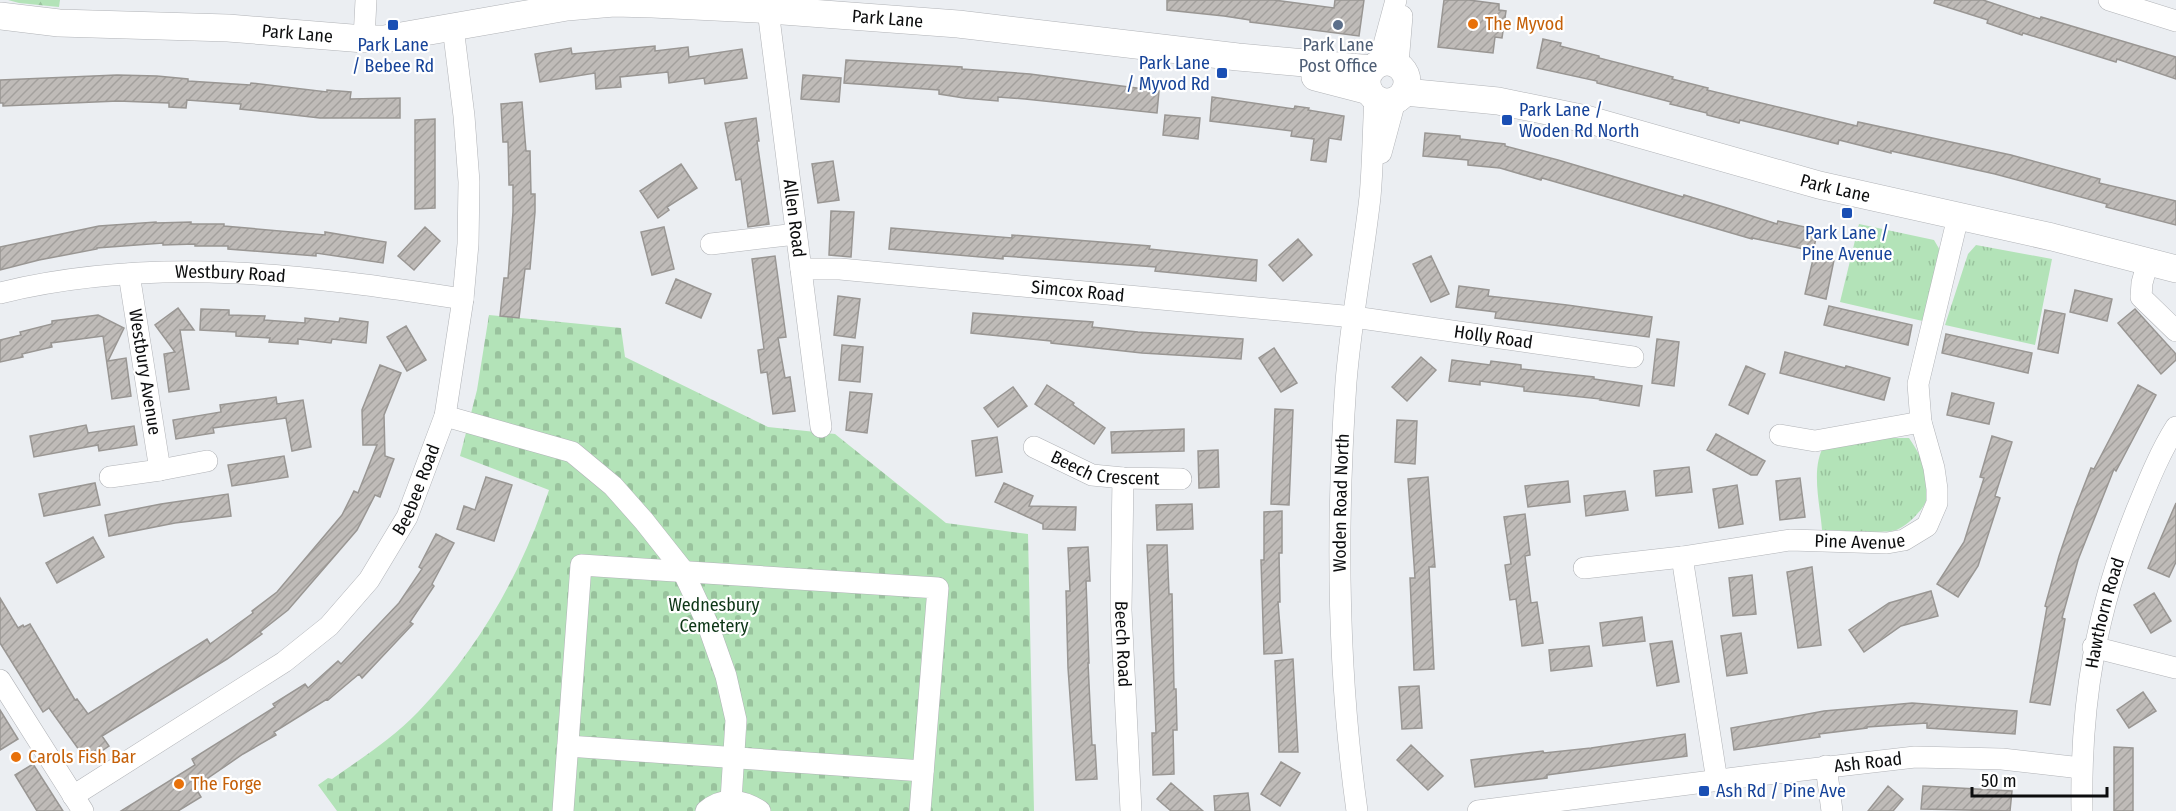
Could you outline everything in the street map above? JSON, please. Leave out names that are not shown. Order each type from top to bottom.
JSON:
[{"type":"main road","name":"Park Lane","points":[[0,16],[59,23],[205,27],[364,39],[384,39],[567,7],[615,3],[761,6],[958,24],[1238,57],[1498,101],[1586,119],[1819,185],[2063,239],[2176,269]]},
{"type":"street","points":[[364,39],[366,0]]},
{"type":"street","points":[[1387,81],[1396,0]]},
{"type":"street","points":[[1387,81],[1403,0]]},
{"type":"street","points":[[2109,0],[2176,21]]},
{"type":"street","name":"Allen Road","points":[[761,6],[801,269],[821,427]]},
{"type":"street","name":"Beebee Road","points":[[78,803],[284,662],[329,626],[369,580],[407,517],[445,416],[463,299],[468,244],[469,182],[464,116],[453,27]]},
{"type":"street","name":"Woden Road North","points":[[1357,811],[1347,738],[1341,646],[1339,554],[1346,381],[1387,81]]},
{"type":"street","name":"Pine Avenue","points":[[1584,568],[1682,557],[1790,540],[1887,543],[1914,536],[1927,526],[1937,503],[1934,468],[1921,422],[1918,384],[1958,217]]},
{"type":"street","points":[[711,244],[796,234]]},
{"type":"street","points":[[2148,261],[2141,297],[2176,331]]},
{"type":"street","name":"Simcox Road","points":[[801,269],[840,269],[1354,317]]},
{"type":"street","name":"Westbury Road","points":[[0,293],[76,279],[161,272],[295,276],[463,299]]},
{"type":"street","name":"Westbury Avenue","points":[[129,274],[160,470]]},
{"type":"street","name":"Holly Road","points":[[1354,317],[1633,357]]},
{"type":"street","points":[[445,416],[572,452],[613,486],[644,521],[683,572],[708,625],[726,676],[736,720],[731,801]]},
{"type":"street","points":[[1780,435],[1815,441],[1921,422]]},
{"type":"street","name":"Hawthorn Road","points":[[2082,811],[2081,768],[2087,690],[2093,647],[2103,604],[2121,548],[2148,482],[2175,430]]},
{"type":"street","name":"Beech Crescent","points":[[1034,447],[1092,475],[1181,479]]},
{"type":"street","points":[[110,477],[207,462]]},
{"type":"street","name":"Beech Road","points":[[1123,478],[1121,610],[1131,811]]},
{"type":"street","points":[[1682,557],[1717,780]]},
{"type":"street","points":[[563,811],[581,565],[938,588],[920,811]]},
{"type":"street","points":[[2093,647],[2176,668]]},
{"type":"street","points":[[0,680],[78,803]]},
{"type":"street","points":[[568,746],[923,771]]},
{"type":"street","name":"Ash Road","points":[[1478,811],[1826,766],[1916,757],[2002,759],[2081,768]]},
{"type":"street","points":[[1826,766],[1832,811]]},
{"type":"street","points":[[706,811],[724,801],[749,804],[760,811]]},
{"type":"green space","points":[[8,0],[60,0],[59,7]]},
{"type":"green space","points":[[1859,224],[1934,240],[1941,252],[1927,322],[1840,302]]},
{"type":"green space","points":[[1976,245],[2052,259],[2035,345],[1945,325],[1968,254]]},
{"type":"green space","name":"Wednesbury Cemetery","points":[[489,315],[621,328],[625,357],[768,427],[835,434],[946,523],[1028,534],[1034,811],[337,811],[318,785],[328,778],[332,779],[377,747],[418,712],[440,688],[479,636],[512,580],[549,490],[460,456],[477,390]]},
{"type":"green space","points":[[1873,438],[1909,438],[1920,456],[1927,476],[1929,485],[1925,504],[1911,520],[1896,530],[1871,532],[1822,530],[1817,474],[1820,453],[1825,444]]},
{"type":"building","points":[[1167,0],[1274,0],[1334,8],[1335,0],[1364,0],[1359,36],[1167,10]]},
{"type":"building","name":"The Myvod","points":[[1444,0],[1469,0],[1499,4],[1499,10],[1506,11],[1502,38],[1495,37],[1493,53],[1438,47]]},
{"type":"building","points":[[1935,0],[1983,0],[2040,19],[2041,17],[2176,57],[2176,79],[2117,59],[2116,62],[2023,33],[2022,35],[1987,23],[1988,20],[1934,3]]},
{"type":"building","points":[[1543,39],[1561,43],[1560,46],[1599,56],[1599,58],[1673,77],[1672,79],[1708,88],[1707,90],[1857,126],[1858,122],[2011,155],[2100,179],[2099,183],[2176,201],[2176,225],[1995,174],[1839,140],[1838,144],[1740,120],[1739,123],[1597,83],[1597,81],[1537,68]]},
{"type":"building","points":[[655,46],[655,51],[688,47],[689,57],[742,49],[747,78],[705,84],[704,78],[669,83],[668,72],[620,77],[621,87],[596,89],[595,73],[540,82],[535,54],[571,48],[572,54]]},
{"type":"building","points":[[846,60],[962,67],[962,69],[1030,74],[1159,91],[1157,113],[1025,99],[998,97],[998,101],[964,98],[939,94],[939,90],[844,83]]},
{"type":"building","points":[[117,75],[157,76],[188,79],[188,81],[250,85],[251,83],[327,92],[327,90],[351,92],[350,99],[400,98],[400,118],[320,118],[240,109],[241,104],[187,100],[186,108],[169,107],[169,103],[118,101],[3,106],[3,103],[0,103],[0,80]]},
{"type":"building","points":[[803,75],[841,78],[839,102],[801,99]]},
{"type":"building","points":[[1212,97],[1294,109],[1295,106],[1309,108],[1308,110],[1344,116],[1341,140],[1329,138],[1326,162],[1311,160],[1314,139],[1291,136],[1292,131],[1210,121]]},
{"type":"building","points":[[522,102],[526,151],[530,151],[531,194],[535,194],[535,212],[530,269],[525,269],[519,318],[500,316],[504,278],[508,278],[513,212],[513,185],[509,185],[508,142],[503,142],[501,104]]},
{"type":"building","points":[[1165,115],[1200,118],[1198,139],[1163,135]]},
{"type":"building","points":[[756,118],[759,141],[757,141],[769,224],[748,227],[741,179],[736,180],[725,123]]},
{"type":"building","points":[[435,119],[435,208],[415,209],[415,120]]},
{"type":"building","points":[[1425,133],[1505,144],[1505,146],[1683,197],[1684,195],[1777,224],[1778,221],[1818,230],[1813,251],[1752,239],[1542,178],[1541,180],[1500,168],[1468,165],[1468,160],[1423,156]]},
{"type":"building","points":[[833,161],[839,200],[818,203],[812,164]]},
{"type":"building","points":[[681,164],[697,188],[667,207],[669,210],[658,218],[640,191]]},
{"type":"building","points":[[831,211],[854,212],[851,257],[829,255]]},
{"type":"building","points":[[156,222],[224,224],[224,226],[325,235],[325,232],[386,242],[383,263],[316,253],[316,256],[228,249],[228,246],[163,245],[163,243],[97,248],[0,270],[0,247],[99,226]]},
{"type":"building","points":[[425,227],[440,241],[414,270],[398,256]]},
{"type":"building","points":[[664,227],[674,269],[652,275],[641,232]]},
{"type":"building","points":[[891,228],[1150,246],[1149,249],[1257,260],[1256,281],[1155,271],[1156,267],[1003,256],[1003,259],[889,249]]},
{"type":"building","points":[[1298,239],[1312,255],[1283,281],[1269,265]]},
{"type":"building","points":[[1814,255],[1834,260],[1826,299],[1805,294]]},
{"type":"building","points":[[775,256],[786,337],[778,338],[785,378],[790,377],[795,411],[773,414],[767,372],[761,373],[758,350],[764,349],[752,259]]},
{"type":"building","points":[[1431,256],[1449,294],[1431,302],[1413,264]]},
{"type":"building","points":[[676,279],[711,294],[701,318],[666,303]]},
{"type":"building","points":[[1459,286],[1489,290],[1488,296],[1652,317],[1649,337],[1495,318],[1496,312],[1456,307]]},
{"type":"building","points":[[2075,290],[2112,299],[2107,321],[2070,312]]},
{"type":"building","points":[[838,296],[860,299],[855,338],[834,335]]},
{"type":"building","points":[[1829,306],[1912,325],[1908,345],[1824,325]]},
{"type":"building","points":[[178,308],[194,330],[180,330],[189,389],[169,392],[164,354],[175,352],[155,325]]},
{"type":"building","points":[[201,309],[229,310],[229,315],[265,316],[264,320],[305,323],[305,318],[339,322],[340,318],[368,322],[366,343],[332,339],[331,343],[298,339],[298,344],[269,342],[270,338],[236,336],[236,332],[200,330]]},
{"type":"building","points":[[2135,309],[2176,354],[2176,360],[2161,374],[2118,323]]},
{"type":"building","points":[[2045,310],[2065,314],[2058,353],[2038,349]]},
{"type":"building","points":[[973,313],[1093,322],[1092,327],[1138,332],[1243,339],[1241,359],[1142,353],[971,333]]},
{"type":"building","points":[[98,315],[124,328],[108,361],[126,358],[131,396],[112,399],[103,336],[51,343],[52,347],[0,362],[0,340],[52,324],[52,321]]},
{"type":"building","points":[[406,326],[426,360],[407,371],[387,337]]},
{"type":"building","points":[[1946,334],[2032,353],[2028,373],[1942,353]]},
{"type":"building","points":[[1657,339],[1679,342],[1674,386],[1652,383]]},
{"type":"building","points":[[842,345],[863,347],[860,382],[839,380]]},
{"type":"building","points":[[1274,348],[1297,383],[1281,392],[1259,358]]},
{"type":"building","points":[[1785,352],[1890,378],[1884,400],[1780,373]]},
{"type":"building","points":[[1421,357],[1436,370],[1407,401],[1392,387]]},
{"type":"building","points":[[1452,360],[1490,365],[1491,361],[1521,365],[1521,369],[1594,377],[1594,379],[1642,386],[1639,406],[1601,399],[1524,391],[1524,387],[1480,381],[1480,385],[1449,381]]},
{"type":"building","points":[[380,365],[401,373],[384,415],[385,456],[394,459],[380,497],[375,495],[357,530],[288,610],[260,632],[262,634],[227,659],[102,736],[109,746],[87,761],[49,708],[43,712],[0,643],[0,598],[18,628],[30,624],[75,700],[77,699],[88,714],[207,639],[210,644],[253,613],[252,611],[277,592],[342,515],[354,491],[358,493],[377,445],[363,445],[362,410]]},
{"type":"building","points":[[1746,366],[1765,374],[1748,414],[1729,405]]},
{"type":"building","points":[[1047,385],[1105,428],[1094,444],[1035,404]]},
{"type":"building","points":[[2138,385],[2156,395],[2116,471],[2114,469],[2078,560],[2062,618],[2065,619],[2050,705],[2030,702],[2047,607],[2045,606],[2075,509],[2091,468],[2094,469]]},
{"type":"building","points":[[1013,387],[1027,406],[998,427],[984,408]]},
{"type":"building","points":[[850,392],[872,394],[867,433],[846,430]]},
{"type":"building","points":[[1952,393],[1994,403],[1989,424],[1947,415]]},
{"type":"building","points":[[276,397],[277,404],[303,400],[311,447],[292,451],[286,418],[213,428],[214,433],[176,439],[173,420],[221,412],[220,405]]},
{"type":"building","points":[[1275,409],[1293,410],[1289,505],[1271,504]]},
{"type":"building","points":[[1397,420],[1417,421],[1415,464],[1395,462]]},
{"type":"building","points":[[86,425],[88,433],[134,426],[137,445],[99,451],[98,445],[34,457],[30,436]]},
{"type":"building","points":[[1184,429],[1184,451],[1112,453],[1111,432]]},
{"type":"building","points":[[1716,434],[1765,461],[1757,475],[1751,475],[1707,450]]},
{"type":"building","points":[[1992,436],[2012,442],[1995,496],[2000,498],[1978,566],[1958,597],[1937,584],[1964,542],[1984,478],[1980,477]]},
{"type":"building","points":[[997,437],[1002,472],[976,476],[972,441]]},
{"type":"building","points":[[1218,450],[1219,487],[1199,488],[1198,451]]},
{"type":"building","points":[[284,456],[288,477],[232,486],[228,465]]},
{"type":"building","points":[[1689,467],[1692,492],[1656,496],[1654,471]]},
{"type":"building","points":[[486,477],[512,485],[494,541],[457,529],[464,506],[475,510]]},
{"type":"building","points":[[1428,477],[1435,567],[1429,567],[1434,669],[1414,670],[1410,578],[1415,578],[1408,479]]},
{"type":"building","points":[[1800,478],[1805,517],[1780,520],[1776,481]]},
{"type":"building","points":[[1568,481],[1570,502],[1528,507],[1525,486]]},
{"type":"building","points":[[95,483],[100,505],[44,516],[39,494]]},
{"type":"building","points":[[1004,483],[1033,496],[1029,506],[1076,507],[1075,530],[1043,529],[1043,524],[995,502]]},
{"type":"building","points":[[1737,485],[1743,524],[1719,528],[1713,489]]},
{"type":"building","points":[[1625,491],[1628,510],[1586,516],[1584,496]]},
{"type":"building","points":[[228,494],[231,516],[175,523],[109,536],[105,515]]},
{"type":"building","points":[[2176,503],[2176,562],[2169,577],[2148,568]]},
{"type":"building","points":[[1192,504],[1193,529],[1157,530],[1156,505]]},
{"type":"building","points":[[1282,511],[1282,553],[1279,553],[1280,602],[1278,602],[1282,653],[1264,654],[1261,560],[1264,560],[1264,512]]},
{"type":"building","points":[[1525,514],[1530,555],[1525,556],[1531,603],[1537,602],[1543,643],[1522,646],[1516,599],[1510,600],[1505,565],[1511,564],[1504,517]]},
{"type":"building","points":[[436,534],[454,543],[432,584],[434,586],[410,622],[413,624],[362,678],[359,674],[328,700],[274,732],[276,735],[243,754],[195,787],[201,797],[178,811],[121,811],[195,765],[192,759],[275,707],[273,704],[305,684],[308,688],[338,661],[341,664],[399,603],[422,569],[419,567]]},
{"type":"building","points":[[93,537],[104,557],[57,583],[46,563]]},
{"type":"building","points":[[1147,545],[1167,545],[1169,594],[1172,594],[1174,689],[1176,689],[1177,730],[1173,730],[1174,774],[1153,775],[1152,733],[1156,733]]},
{"type":"building","points":[[1088,547],[1090,581],[1086,581],[1088,663],[1092,745],[1095,745],[1097,779],[1076,780],[1068,668],[1066,591],[1070,591],[1068,548]]},
{"type":"building","points":[[1812,567],[1821,645],[1798,648],[1787,572]]},
{"type":"building","points":[[1752,575],[1756,614],[1733,616],[1729,578]]},
{"type":"building","points":[[1931,591],[1938,616],[1901,626],[1864,652],[1849,630],[1889,603]]},
{"type":"building","points":[[2154,593],[2171,621],[2151,633],[2134,605]]},
{"type":"building","points":[[1642,617],[1645,641],[1603,646],[1600,623]]},
{"type":"building","points":[[1741,633],[1747,673],[1727,676],[1721,636]]},
{"type":"building","points":[[1672,641],[1679,682],[1657,686],[1650,644]]},
{"type":"building","points":[[1589,646],[1592,666],[1551,671],[1549,650]]},
{"type":"building","points":[[1293,659],[1298,752],[1279,752],[1275,661]]},
{"type":"building","points":[[1419,686],[1422,728],[1402,729],[1399,687]]},
{"type":"building","points":[[2143,692],[2156,711],[2129,728],[2117,710]]},
{"type":"building","points":[[1912,703],[2017,711],[2015,734],[1927,728],[1927,723],[1867,727],[1819,734],[1820,737],[1734,750],[1731,728],[1824,711]]},
{"type":"building","points":[[0,710],[18,739],[0,750]]},
{"type":"building","points":[[1685,734],[1687,756],[1475,787],[1471,760],[1591,748]]},
{"type":"building","points":[[1411,745],[1443,776],[1428,790],[1397,760]]},
{"type":"building","points":[[2114,747],[2133,748],[2133,811],[2114,811]]},
{"type":"building","points":[[1281,762],[1300,773],[1280,806],[1261,794]]},
{"type":"building","points":[[33,764],[63,811],[37,811],[15,775]]},
{"type":"building","points":[[1171,783],[1203,811],[1171,811],[1157,799]]},
{"type":"building","points":[[1888,786],[1903,799],[1893,811],[1868,811]]},
{"type":"building","points":[[1923,786],[2012,791],[2010,811],[1921,809]]},
{"type":"building","points":[[1248,793],[1250,811],[1215,811],[1214,796]]},
{"type":"place","name":"The Myvod","points":[[1473,24]]},
{"type":"place","name":"Park Lane / Bebee Rd","points":[[393,25]]},
{"type":"place","name":"Park Lane Post Office","points":[[1338,25]]},
{"type":"place","name":"Park Lane / Myvod Rd","points":[[1222,73]]},
{"type":"place","name":"Park Lane / Woden Rd North","points":[[1507,120]]},
{"type":"place","name":"Park Lane / Pine Avenue","points":[[1847,213]]},
{"type":"place","name":"Carols Fish Bar","points":[[16,757]]},
{"type":"place","name":"The Forge","points":[[179,784]]},
{"type":"place","name":"Ash Rd / Pine Ave","points":[[1704,791]]}]
